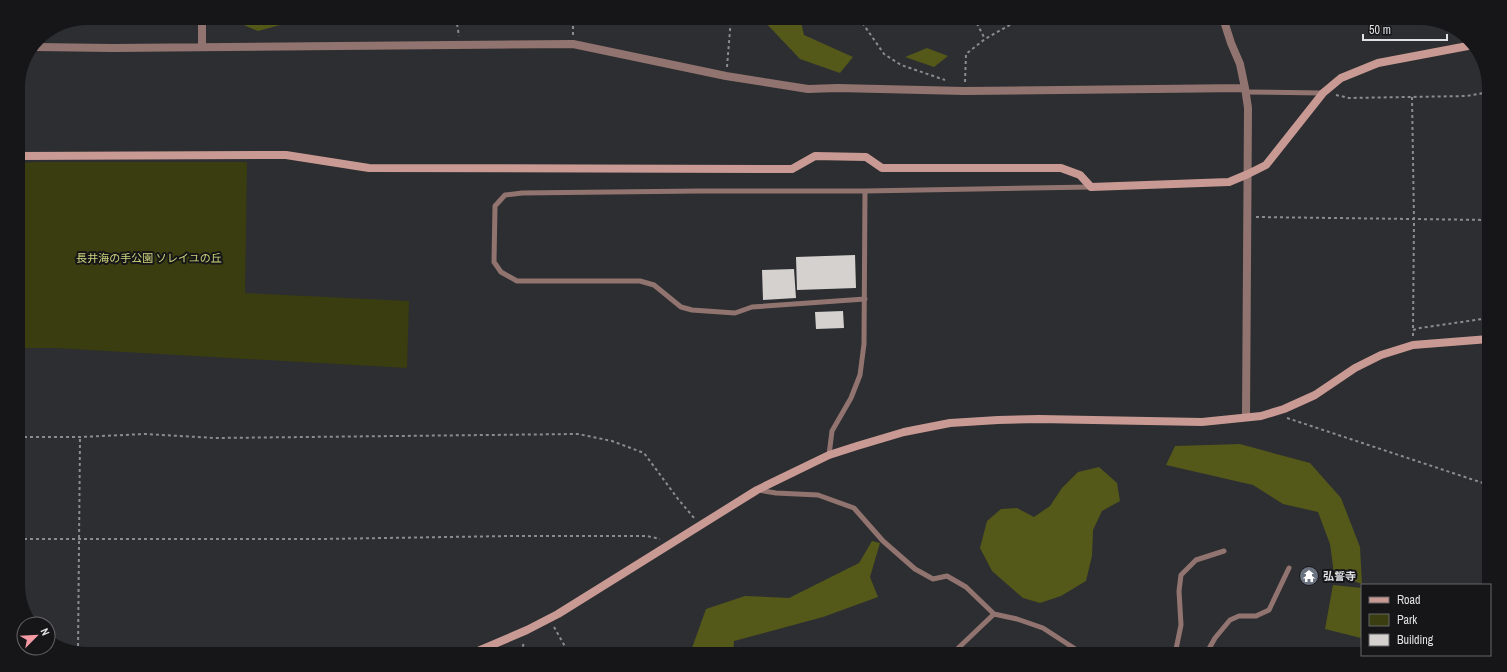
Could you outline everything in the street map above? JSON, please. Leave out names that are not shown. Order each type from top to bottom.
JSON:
[{"type":"street","points":[[202,25],[202,47]]},
{"type":"street","points":[[1226,25],[1231,43],[1240,64],[1246,90],[1248,108],[1246,417]]},
{"type":"street","points":[[40,47],[113,48],[573,44],[726,76],[808,89],[838,88],[964,91],[1246,90]]},
{"type":"street","points":[[25,156],[286,155],[369,168],[792,169],[815,156],[866,158],[882,168],[1061,168],[1080,175],[1091,187],[1229,182],[1266,165],[1323,93],[1341,78],[1378,63],[1467,46]]},
{"type":"street","points":[[487,647],[549,619],[757,490],[829,455],[904,432],[950,423],[1039,419],[1202,422],[1261,416],[1284,409],[1315,395],[1355,368],[1382,355],[1413,345],[1482,340]]},
{"type":"lane","points":[[1246,90],[1323,93]]},
{"type":"lane","points":[[865,299],[752,307],[735,313],[692,310],[681,307],[654,285],[640,281],[517,281],[501,272],[494,262],[495,206],[505,195],[522,193],[865,191],[1091,187]]},
{"type":"lane","points":[[829,455],[832,431],[851,398],[860,375],[864,344],[865,191]]},
{"type":"lane","points":[[757,490],[776,493],[818,495],[854,508],[884,541],[915,569],[933,578],[947,576],[966,587],[994,614],[1017,619],[1043,628],[1072,647]]},
{"type":"lane","points":[[1176,647],[1181,625],[1179,591],[1181,575],[1196,560],[1224,551]]},
{"type":"lane","points":[[1210,647],[1215,638],[1230,620],[1239,616],[1256,616],[1269,610],[1289,568]]},
{"type":"lane","points":[[959,647],[994,614]]},
{"type":"path","points":[[457,25],[461,45]]},
{"type":"path","points":[[573,25],[573,44]]},
{"type":"path","points":[[726,76],[730,25]]},
{"type":"path","points":[[864,25],[884,54],[902,65],[950,82]]},
{"type":"path","points":[[978,25],[985,39]]},
{"type":"path","points":[[964,91],[966,54],[985,39],[1010,25]]},
{"type":"path","points":[[1323,93],[1349,98],[1467,96],[1482,93]]},
{"type":"path","points":[[1412,97],[1414,220],[1413,345]]},
{"type":"path","points":[[1248,216],[1482,220]]},
{"type":"path","points":[[1413,330],[1482,319]]},
{"type":"path","points":[[1271,413],[1482,483]]},
{"type":"path","points":[[25,437],[80,437],[145,434],[215,438],[578,434],[612,440],[644,453],[678,499],[700,524]]},
{"type":"path","points":[[78,646],[80,437]]},
{"type":"path","points":[[25,539],[322,539],[511,536],[647,536],[673,541]]},
{"type":"path","points":[[549,619],[565,647]]},
{"type":"green space","points":[[244,25],[280,25],[258,31]]},
{"type":"green space","points":[[768,25],[802,25],[804,35],[853,57],[840,73],[800,59]]},
{"type":"green space","points":[[927,48],[948,56],[934,67],[905,57]]},
{"type":"green space","name":"長井海の手公園 ソレイユの丘","points":[[247,162],[245,293],[409,301],[407,368],[55,348],[25,348],[25,163]]},
{"type":"green space","points":[[1240,444],[1310,463],[1341,498],[1360,547],[1362,584],[1334,574],[1330,544],[1318,512],[1283,504],[1253,485],[1166,465],[1175,446]]},
{"type":"green space","points":[[1099,467],[1117,483],[1120,501],[1102,511],[1093,530],[1092,556],[1086,581],[1061,596],[1040,603],[1023,598],[992,571],[980,548],[987,521],[1001,509],[1017,508],[1034,517],[1050,506],[1062,488],[1078,472]]},
{"type":"green space","points":[[872,541],[880,543],[870,577],[878,597],[823,617],[734,641],[734,647],[692,647],[706,609],[745,596],[789,598],[859,563]]},
{"type":"green space","points":[[1333,585],[1361,588],[1361,638],[1325,629]]},
{"type":"building","points":[[855,255],[856,288],[797,290],[796,257]]},
{"type":"building","points":[[794,269],[796,298],[763,300],[762,270]]},
{"type":"building","points":[[843,311],[844,328],[816,329],[815,312]]},
{"type":"place","name":"弘誓寺","points":[[1309,576]]}]
